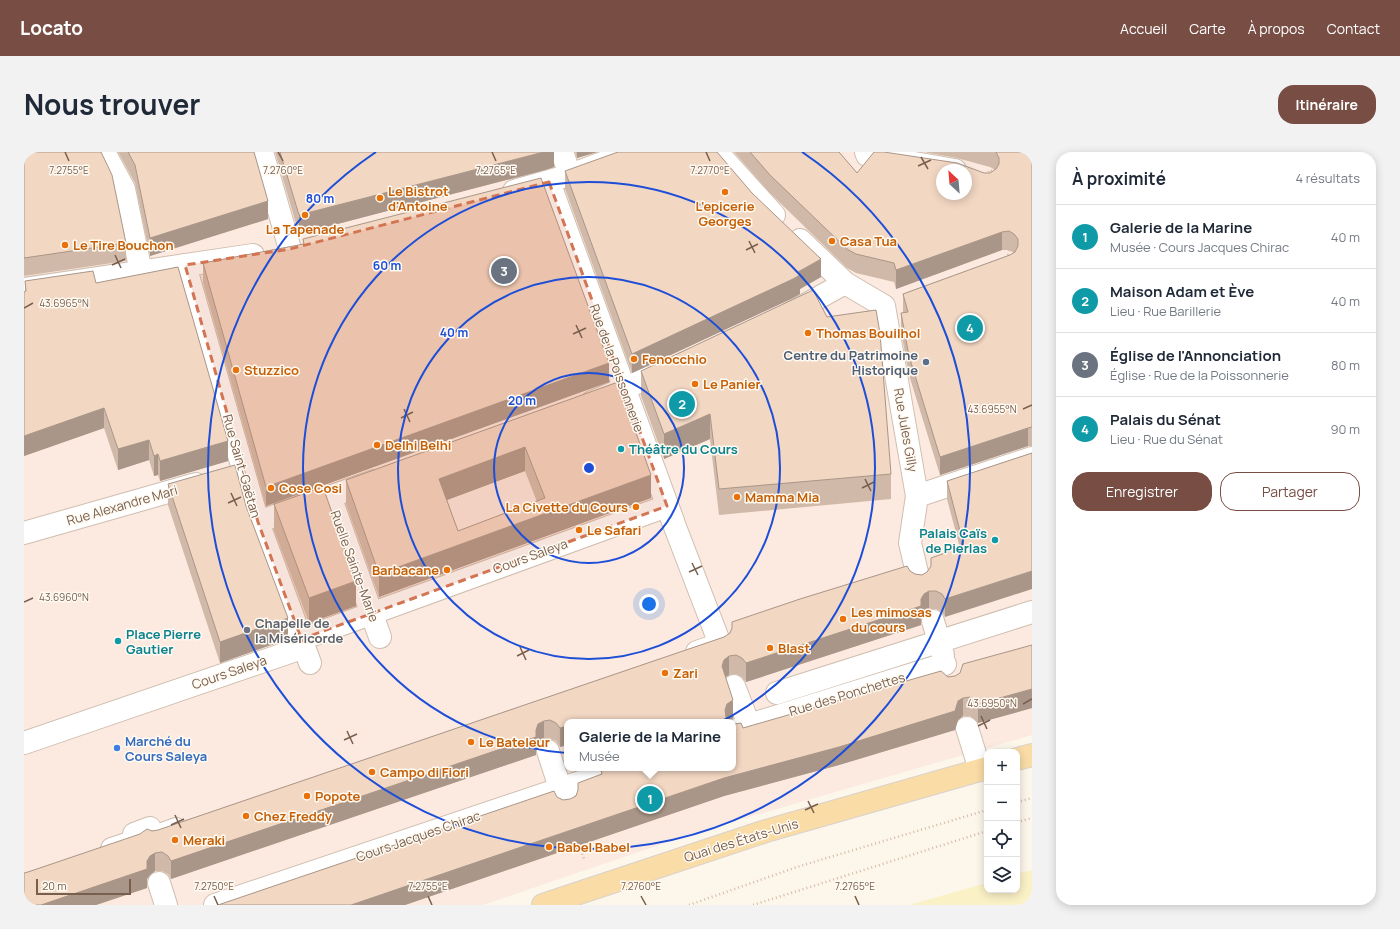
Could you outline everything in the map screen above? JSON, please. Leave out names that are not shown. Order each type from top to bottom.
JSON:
[{"type":"main road","points":[[1020,758],[1032,755]]},
{"type":"main road","name":"Quai des États-Unis","points":[[543,905],[766,831],[983,769]]},
{"type":"street","points":[[104,152],[124,189],[141,272]]},
{"type":"street","points":[[262,152],[290,249]]},
{"type":"street","name":"Rue de la Poissonnerie","points":[[562,152],[560,178],[624,390],[720,644],[676,659]]},
{"type":"street","points":[[496,196],[560,178],[632,152]]},
{"type":"street","points":[[717,152],[760,202],[845,283],[884,306],[905,298]]},
{"type":"street","points":[[866,152],[867,155],[936,167]]},
{"type":"street","points":[[972,174],[995,176]]},
{"type":"street","points":[[24,290],[290,249],[313,243]]},
{"type":"street","name":"Rue Saint-Gaëtan","points":[[184,265],[227,475],[258,522],[310,663]]},
{"type":"street","points":[[771,322],[799,309],[845,283]]},
{"type":"street","name":"Rue Jules Gilly","points":[[884,306],[917,496],[910,544],[919,581]]},
{"type":"street","points":[[572,410],[624,390],[687,361]]},
{"type":"street","points":[[917,496],[1032,458]]},
{"type":"street","points":[[258,522],[396,473]]},
{"type":"street","name":"Rue Alexandre Mari","points":[[24,533],[50,533],[151,503],[227,475]]},
{"type":"street","name":"Ruelle Sainte-Marie","points":[[330,496],[380,637]]},
{"type":"street","name":"Cours Saleya","points":[[24,743],[293,651],[307,637],[667,506]]},
{"type":"street","points":[[777,693],[1032,612]]},
{"type":"street","points":[[933,621],[939,642]]},
{"type":"street","name":"Rue des Ponchettes","points":[[734,686],[742,727],[948,674],[939,642]]},
{"type":"street","points":[[966,728],[983,769]]},
{"type":"street","points":[[548,751],[563,797]]},
{"type":"street","name":"Cours Jacques Chirac","points":[[215,905],[563,797],[616,771]]},
{"type":"street","points":[[96,854],[136,841],[134,834],[150,828],[154,837],[197,822]]},
{"type":"street","points":[[159,883],[166,905]]},
{"type":"path","points":[[1006,262],[1011,240]]},
{"type":"path","points":[[1020,801],[1032,798]]},
{"type":"path","points":[[689,905],[797,867],[984,811]]},
{"type":"path","points":[[1020,821],[1032,818]]},
{"type":"path","points":[[754,905],[984,832]]},
{"type":"path","points":[[580,846],[584,859]]},
{"type":"highlighted area","points":[[549,182],[667,506],[307,637],[302,641],[258,522],[185,265],[290,249]]},
{"type":"shaded area","points":[[24,152],[1032,152],[1032,735],[697,832],[483,905],[24,905]]},
{"type":"sand","points":[[1032,870],[1032,905],[909,905],[984,884],[984,893],[1020,893],[1020,873]]},
{"type":"building","points":[[24,152],[101,152],[112,175],[126,243],[24,258]]},
{"type":"building","points":[[128,152],[254,152],[268,201],[150,238],[135,165]]},
{"type":"building","points":[[280,152],[544,152],[299,215]]},
{"type":"building","points":[[618,152],[717,152],[752,193],[821,259],[798,272],[800,275],[793,279],[632,354],[565,171]]},
{"type":"building","points":[[750,152],[839,152],[857,173],[874,152],[884,152],[957,163],[960,164],[936,164],[936,200],[972,200],[972,169],[984,173],[990,173],[996,169],[999,164],[999,158],[996,152],[1032,152],[1032,427],[940,457],[909,356],[901,313],[908,312],[903,294],[1015,252],[1018,246],[1018,239],[1014,234],[1009,231],[1002,232],[896,270],[894,263],[856,254],[847,249],[770,175]]},
{"type":"building","points":[[541,178],[609,363],[266,487],[203,263],[304,244],[303,239]]},
{"type":"building","points":[[178,267],[228,441],[160,461],[158,454],[154,456],[149,440],[118,449],[104,408],[24,436],[25,281],[93,271],[96,283]]},
{"type":"building","points":[[813,290],[827,317],[876,310],[880,333],[891,474],[719,489],[710,414],[664,434],[641,371]]},
{"type":"building","points":[[618,382],[651,475],[379,574],[346,480]],"holes":[[[525,447],[545,498],[458,531],[439,479]]]},
{"type":"building","points":[[1032,453],[1032,571],[945,599],[942,594],[936,591],[929,591],[924,594],[921,599],[921,606],[746,663],[742,658],[736,655],[729,656],[724,660],[722,666],[733,700],[727,704],[725,710],[728,719],[564,719],[564,727],[560,728],[556,723],[550,720],[544,721],[538,724],[536,737],[171,861],[168,856],[162,852],[155,853],[150,856],[147,861],[147,869],[41,905],[24,905],[24,873],[140,834],[147,829],[152,831],[158,830],[724,637],[730,633],[732,622],[800,599],[907,566],[910,571],[915,574],[922,575],[927,572],[931,566],[931,558],[964,546],[947,481]]},
{"type":"building","points":[[235,465],[246,506],[288,618],[220,642],[168,484]]},
{"type":"building","points":[[323,487],[356,581],[309,598],[274,504]]},
{"type":"building","points":[[1032,645],[1032,689],[978,704],[970,697],[963,698],[958,701],[955,711],[839,747],[724,778],[351,905],[218,905],[554,791],[557,797],[563,800],[570,799],[576,796],[578,783],[602,774],[601,771],[736,771],[736,724],[741,723],[743,728],[941,671],[948,677],[955,676],[960,673],[963,664]]},
{"type":"place","name":"L’epicerie Georges","points":[[725,192]]},
{"type":"place","name":"Le Bistrot d'Antoine","points":[[380,198]]},
{"type":"place","name":"La Tapenade","points":[[305,215]]},
{"type":"place","name":"Casa Tua","points":[[832,241]]},
{"type":"place","name":"Le Tire Bouchon","points":[[65,245]]},
{"type":"place","name":"Église de l'Annonciation","points":[[504,271]]},
{"type":"place","name":"Palais du Sénat","points":[[970,328]]},
{"type":"place","name":"Thomas Bouilhol","points":[[808,333]]},
{"type":"place","name":"Fenocchio","points":[[634,359]]},
{"type":"place","name":"Centre du Patrimoine Historique","points":[[926,362]]},
{"type":"place","name":"Stuzzico","points":[[236,370]]},
{"type":"place","name":"Le Panier","points":[[695,384]]},
{"type":"place","name":"Maison Adam et Ève","points":[[682,404]]},
{"type":"place","name":"Delhi Belhi","points":[[377,445]]},
{"type":"place","name":"Théâtre du Cours","points":[[621,449]]},
{"type":"place","name":"Cose Cosi","points":[[271,488]]},
{"type":"place","name":"Mamma Mia","points":[[737,497]]},
{"type":"place","name":"La Civette du Cours","points":[[636,507]]},
{"type":"place","name":"Le Safari","points":[[579,530]]},
{"type":"place","name":"Palais Caïs de Pierlas","points":[[995,540]]},
{"type":"place","name":"Barbacane","points":[[447,570]]},
{"type":"place","name":"Les mimosas du cours","points":[[843,619]]},
{"type":"place","name":"Chapelle de la Miséricorde","points":[[247,630]]},
{"type":"place","name":"Place Pierre Gautier","points":[[118,641]]},
{"type":"place","name":"Blast","points":[[770,648]]},
{"type":"place","name":"Zari","points":[[665,673]]},
{"type":"place","name":"Le Bateleur","points":[[471,742]]},
{"type":"place","name":"Marché du Cours Saleya","points":[[117,748]]},
{"type":"place","name":"Campo di Fiori","points":[[372,772]]},
{"type":"place","name":"Popote","points":[[307,796]]},
{"type":"place","name":"Galerie de la Marine","points":[[650,799]]},
{"type":"place","name":"Chez Freddy","points":[[246,816]]},
{"type":"place","name":"Meraki","points":[[175,840]]},
{"type":"place","name":"Babel Babel","points":[[549,847]]}]
